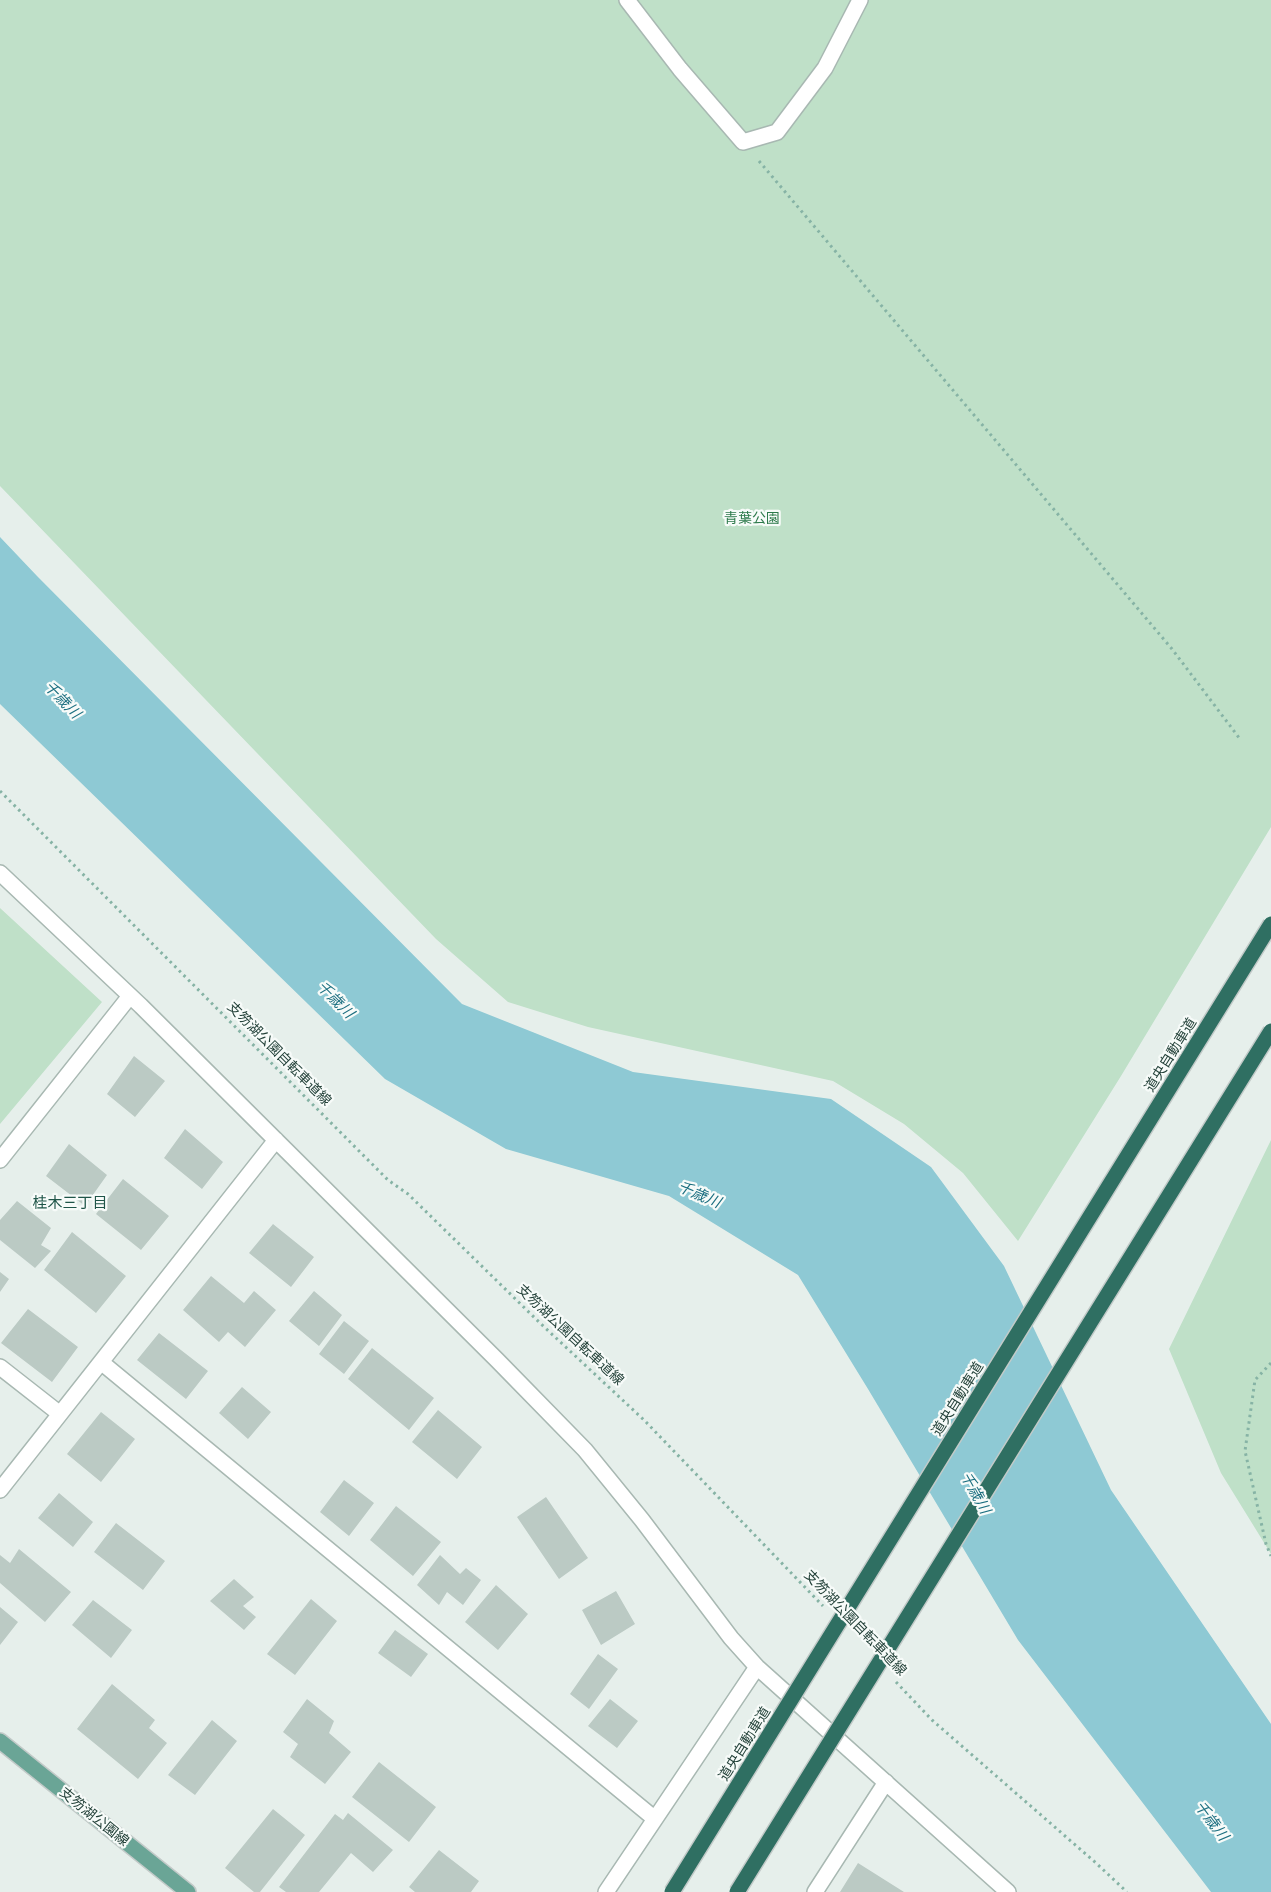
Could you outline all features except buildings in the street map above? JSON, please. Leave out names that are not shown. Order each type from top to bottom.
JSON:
[{"type":"highway","name":"道央自動車道","points":[[672,1892],[1271,924]]},
{"type":"highway","points":[[737,1892],[1271,1031]]},
{"type":"main road","name":"支笏湖公園線","points":[[0,1741],[188,1892]]},
{"type":"street","points":[[627,0],[680,69],[743,142],[778,132],[825,68],[860,0]]},
{"type":"street","points":[[0,873],[130,996],[276,1140],[498,1360],[585,1450],[642,1520],[731,1638],[757,1667],[1008,1892]]},
{"type":"street","points":[[0,1160],[130,996]]},
{"type":"street","points":[[0,1490],[276,1140]]},
{"type":"street","points":[[101,1362],[655,1819]]},
{"type":"street","points":[[0,1367],[60,1414]]},
{"type":"street","points":[[606,1892],[757,1667]]},
{"type":"street","points":[[815,1892],[886,1782]]},
{"type":"path","points":[[743,142],[1172,649],[1240,739]]},
{"type":"path","name":"支笏湖公園自転車道線","points":[[0,791],[388,1180],[408,1194],[541,1324],[644,1420],[829,1612]]},
{"type":"path","points":[[1271,1363],[1255,1380],[1245,1451],[1266,1544],[1271,1556]]},
{"type":"path","name":"支笏湖公園自転車道線","points":[[891,1677],[932,1720],[1127,1892]]},
{"type":"green space","name":"青葉公園","points":[[0,0],[1271,0],[1271,827],[1121,1076],[1018,1241],[963,1173],[904,1124],[833,1081],[588,1027],[508,1002],[436,939],[0,486]]},
{"type":"green space","points":[[0,908],[102,1002],[0,1124]]},
{"type":"green space","points":[[1271,1140],[1271,1554],[1221,1473],[1169,1349]]},
{"type":"water","name":"千歳川","points":[[0,537],[462,1004],[633,1072],[831,1099],[931,1167],[1004,1266],[1111,1490],[1271,1724],[1271,1892],[1211,1892],[1018,1640],[798,1275],[669,1196],[506,1149],[385,1079],[0,704]]},
{"type":"district","name":"桂木三丁目","points":[[70,1204]]}]
